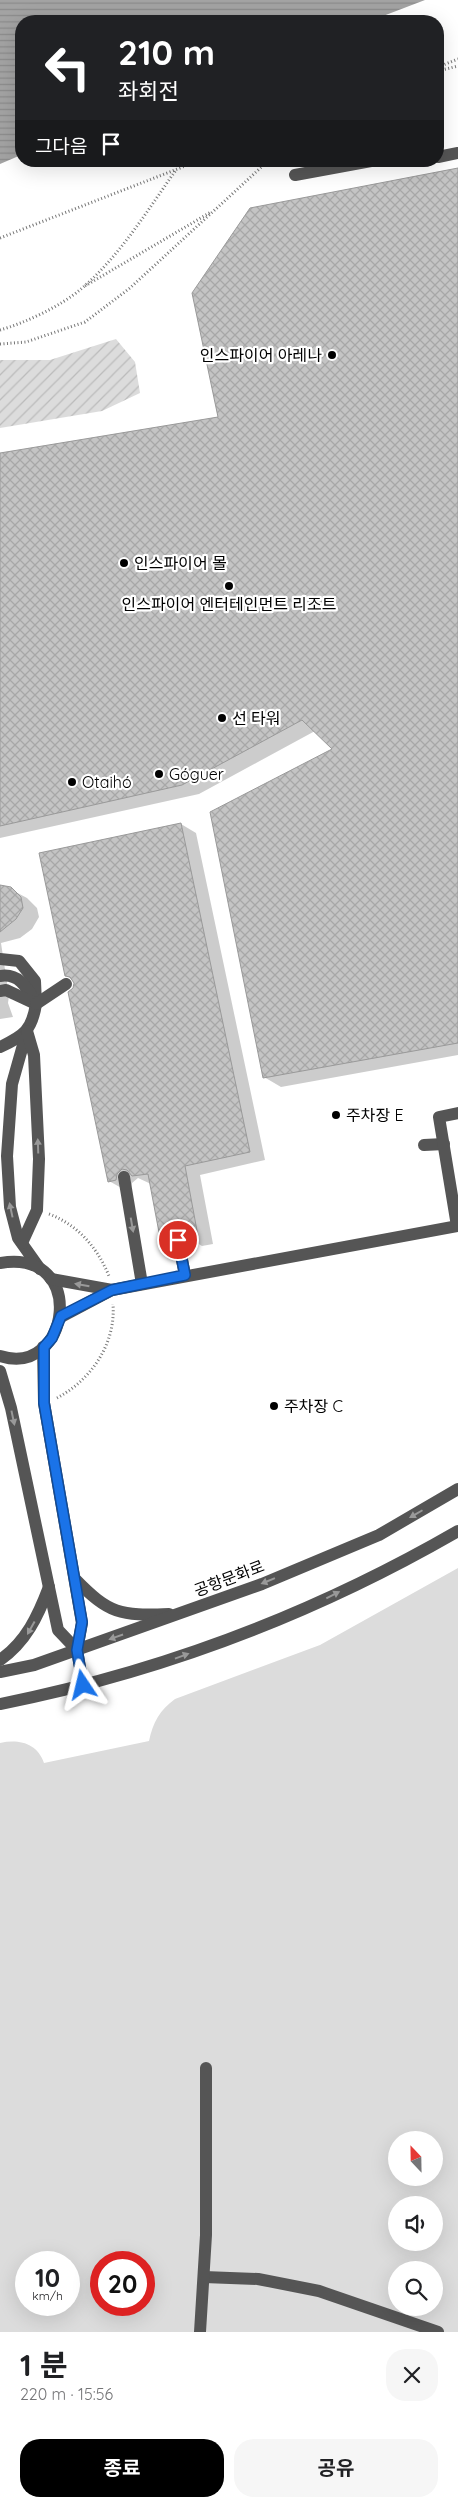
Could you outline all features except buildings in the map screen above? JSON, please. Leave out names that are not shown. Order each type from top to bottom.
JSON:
[{"type":"street","points":[[444,156],[458,153]]},
{"type":"street","points":[[295,175],[338,167]]},
{"type":"street","points":[[0,959],[19,961],[30,974],[35,981],[36,1004],[33,1022],[27,1032],[12,1084],[6,1156],[10,1207],[18,1238],[40,1269],[51,1279],[59,1297],[61,1316],[52,1338],[44,1347],[31,1355],[18,1358],[0,1356]]},
{"type":"street","points":[[0,976],[7,975],[25,983],[36,1004]]},
{"type":"street","points":[[36,1004],[66,984]]},
{"type":"street","points":[[0,991],[6,990],[36,1004]]},
{"type":"street","points":[[0,1047],[27,1032]]},
{"type":"street","points":[[22,1243],[38,1210],[39,1160],[34,1055],[27,1032]]},
{"type":"street","points":[[61,1316],[112,1290],[458,1226],[454,1176],[444,1144],[439,1117],[458,1113]]},
{"type":"street","points":[[424,1145],[444,1144]]},
{"type":"street","points":[[124,1177],[142,1284]]},
{"type":"street","points":[[178,1240],[185,1275]]},
{"type":"street","points":[[0,1263],[12,1261],[26,1263],[40,1269]]},
{"type":"street","points":[[51,1279],[112,1290]]},
{"type":"street","points":[[44,1347],[44,1403],[82,1622],[77,1650],[83,1685]]},
{"type":"street","points":[[0,1372],[11,1408],[58,1630],[77,1650]]},
{"type":"street","name":"공항문화로","points":[[0,1672],[34,1665],[262,1584],[379,1535],[458,1489]]},
{"type":"street","points":[[0,1704],[83,1685],[175,1659],[298,1613],[458,1531]]},
{"type":"street","points":[[75,1579],[94,1598],[112,1610],[132,1615],[179,1614]]},
{"type":"street","points":[[0,1660],[27,1635],[49,1587]]},
{"type":"street","points":[[200,2332],[206,2235],[206,2068]]},
{"type":"street","points":[[204,2277],[258,2279],[319,2291],[438,2332]]},
{"type":"path","points":[[444,66],[458,59]]},
{"type":"path","points":[[444,68],[458,66]]},
{"type":"path","points":[[0,238],[183,167]]},
{"type":"path","points":[[0,344],[26,342],[85,322],[130,288],[262,167]]},
{"type":"path","points":[[81,289],[128,239],[176,170]]},
{"type":"path","points":[[0,330],[24,323],[218,208]]},
{"type":"shaded area","points":[[0,0],[425,0],[386,15],[15,15],[15,158],[0,164]]},
{"type":"shaded area","points":[[116,339],[135,362],[140,393],[102,411],[0,428],[0,360],[50,360]]},
{"type":"shaded area","points":[[458,1568],[458,2332],[0,2332],[0,1743],[20,1742],[27,1744],[37,1751],[44,1763],[149,1741],[158,1717],[175,1699],[320,1645]]},
{"type":"place","name":"인스파이어 아레나","points":[[332,355]]},
{"type":"place","name":"인스파이어 몰","points":[[124,563]]},
{"type":"place","name":"인스파이어 엔터테인먼트 리조트","points":[[229,586]]},
{"type":"place","name":"선 타워","points":[[222,718]]},
{"type":"place","name":"Góguer","points":[[159,774]]},
{"type":"place","name":"Otaihó","points":[[72,782]]},
{"type":"place","name":"주차장 E","points":[[336,1115]]},
{"type":"place","name":"주차장 C","points":[[274,1406]]},
{"type":"route","points":[[83,1685],[77,1650],[82,1622],[44,1403],[44,1347],[58,1328],[61,1316],[112,1290],[185,1275],[178,1240]]}]
